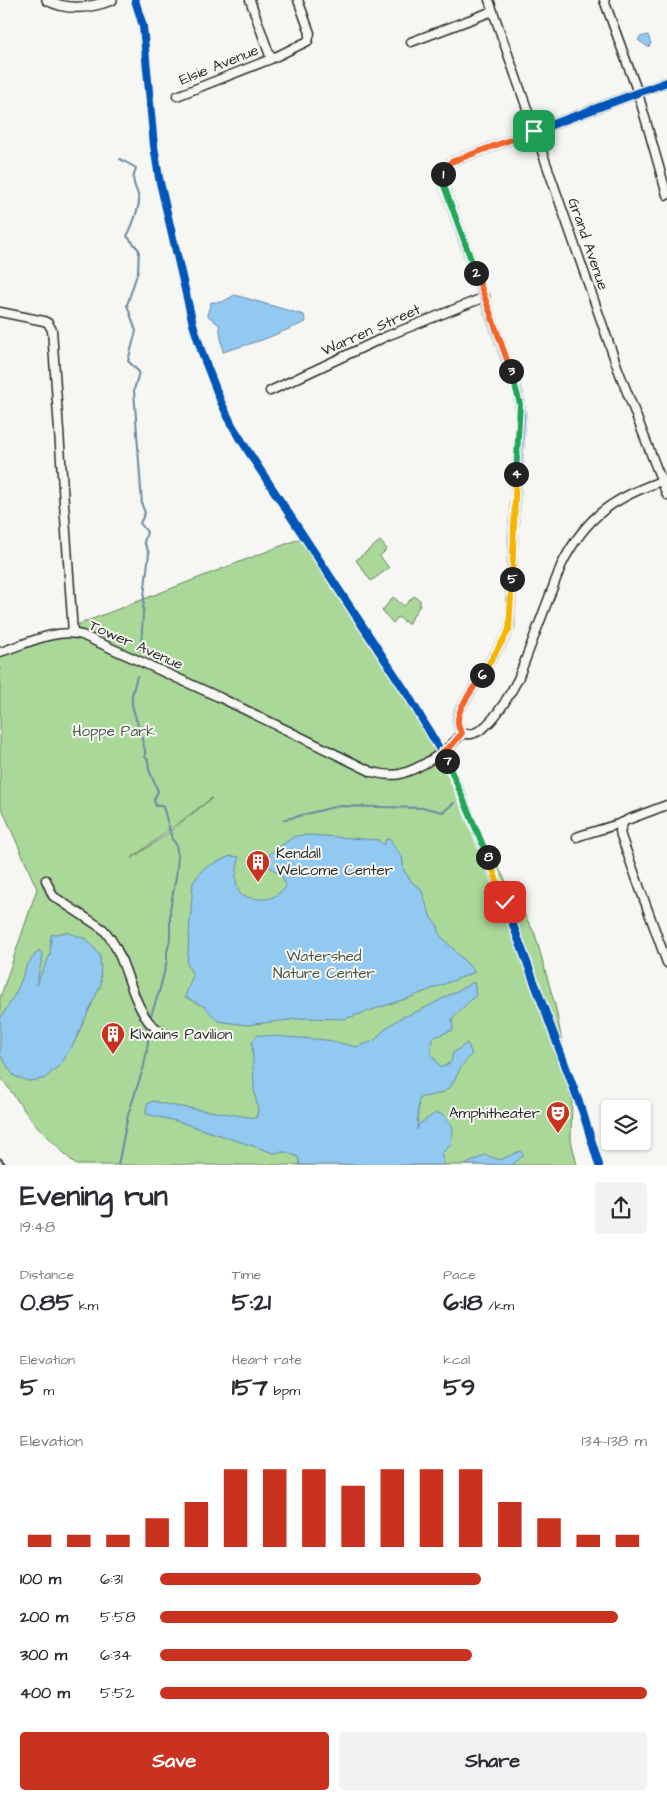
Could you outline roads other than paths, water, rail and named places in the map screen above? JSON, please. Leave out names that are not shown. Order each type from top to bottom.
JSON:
[{"type":"street","points":[[47,0],[53,3],[76,7],[96,5],[112,0]]},
{"type":"street","points":[[250,0],[271,59]]},
{"type":"street","name":"Elsie Avenue","points":[[177,96],[304,44],[310,38],[310,33],[298,0]]},
{"type":"street","name":"Grand Avenue","points":[[489,0],[614,360],[664,480],[667,495]]},
{"type":"street","points":[[604,0],[638,93],[667,195]]},
{"type":"street","points":[[411,42],[493,12]]},
{"type":"street","points":[[664,480],[642,488],[612,504],[584,527],[568,550],[561,566],[511,694],[492,721],[471,734],[462,733],[457,725],[459,711],[506,636],[511,618],[520,404],[518,393],[485,297],[443,183],[443,173],[451,162],[667,82]]},
{"type":"street","name":"Warren Street","points":[[270,391],[387,336],[485,297]]},
{"type":"street","name":"Tower Avenue","points":[[0,312],[44,321],[49,325],[53,335],[74,633],[221,698],[372,772],[399,774],[416,768],[452,745],[462,733]]},
{"type":"street","points":[[0,652],[57,633],[74,633]]},
{"type":"street","points":[[667,805],[627,820],[621,827],[621,836],[667,963]]},
{"type":"street","points":[[577,837],[612,825],[623,824]]},
{"type":"street","points":[[46,880],[53,896],[103,928],[109,935],[120,953],[124,968],[144,1014],[150,1024],[161,1032]]},
{"type":"water","points":[[648,35],[651,44],[648,47],[638,40],[640,37]]},
{"type":"water","points":[[235,295],[304,315],[306,322],[262,340],[223,352],[219,325],[207,315],[211,302],[222,302]]},
{"type":"water","points":[[309,835],[378,840],[384,845],[386,839],[391,840],[402,856],[404,871],[413,883],[421,889],[431,918],[438,926],[439,934],[475,972],[411,997],[345,1019],[306,1018],[246,1025],[218,1021],[205,1007],[185,997],[193,975],[187,964],[193,882],[204,868],[230,856],[239,857],[236,882],[242,896],[261,899],[271,898],[286,887],[282,876],[270,867],[269,854],[295,836]]},
{"type":"water","points":[[66,932],[86,939],[100,955],[101,984],[74,1043],[61,1064],[44,1079],[28,1081],[14,1076],[0,1055],[0,1019],[17,991],[27,965],[39,950],[43,955],[36,985],[50,955],[51,935]]},
{"type":"water","points":[[474,982],[476,995],[452,1018],[453,1030],[432,1038],[431,1054],[441,1068],[451,1062],[453,1053],[467,1043],[472,1054],[461,1067],[452,1085],[442,1093],[419,1098],[417,1130],[419,1124],[436,1113],[444,1115],[453,1127],[451,1145],[441,1154],[445,1165],[300,1165],[298,1157],[286,1152],[274,1153],[180,1122],[146,1114],[147,1104],[153,1101],[168,1105],[256,1118],[258,1110],[254,1089],[252,1042],[257,1035],[327,1040],[356,1047],[374,1041],[385,1029],[400,1018],[421,1010]]},
{"type":"water","points":[[520,1151],[524,1155],[512,1165],[465,1165],[485,1155],[500,1160]]},
{"type":"waterway","points":[[120,159],[136,168],[134,182],[139,199],[135,218],[127,236],[139,250],[138,271],[127,305],[136,331],[128,361],[139,372],[134,390],[142,505],[145,513],[140,523],[147,532],[144,542],[149,553],[141,649]]},
{"type":"waterway","points":[[137,676],[132,695],[132,705],[145,750],[145,757],[148,760],[149,770],[158,791],[154,800],[156,806],[163,806],[172,839],[176,844],[178,857],[170,910],[170,940],[167,961],[150,1018]]},
{"type":"waterway","points":[[283,820],[338,806],[425,808],[443,812],[454,803]]},
{"type":"waterway","points":[[118,1165],[128,1115],[144,1066],[148,1043],[148,1025]]},
{"type":"railway","points":[[0,1158],[6,1165]]},
{"type":"place","name":"Kendall Welcome Center","points":[[258,883]]},
{"type":"place","name":"Klwains Pavilion","points":[[113,1055]]},
{"type":"place","name":"Amphitheater","points":[[558,1134]]},
{"type":"park label","name":"Hoppe Park","points":[[114,731]]},
{"type":"park label","name":"Watershed Nature Center","points":[[324,964]]}]
